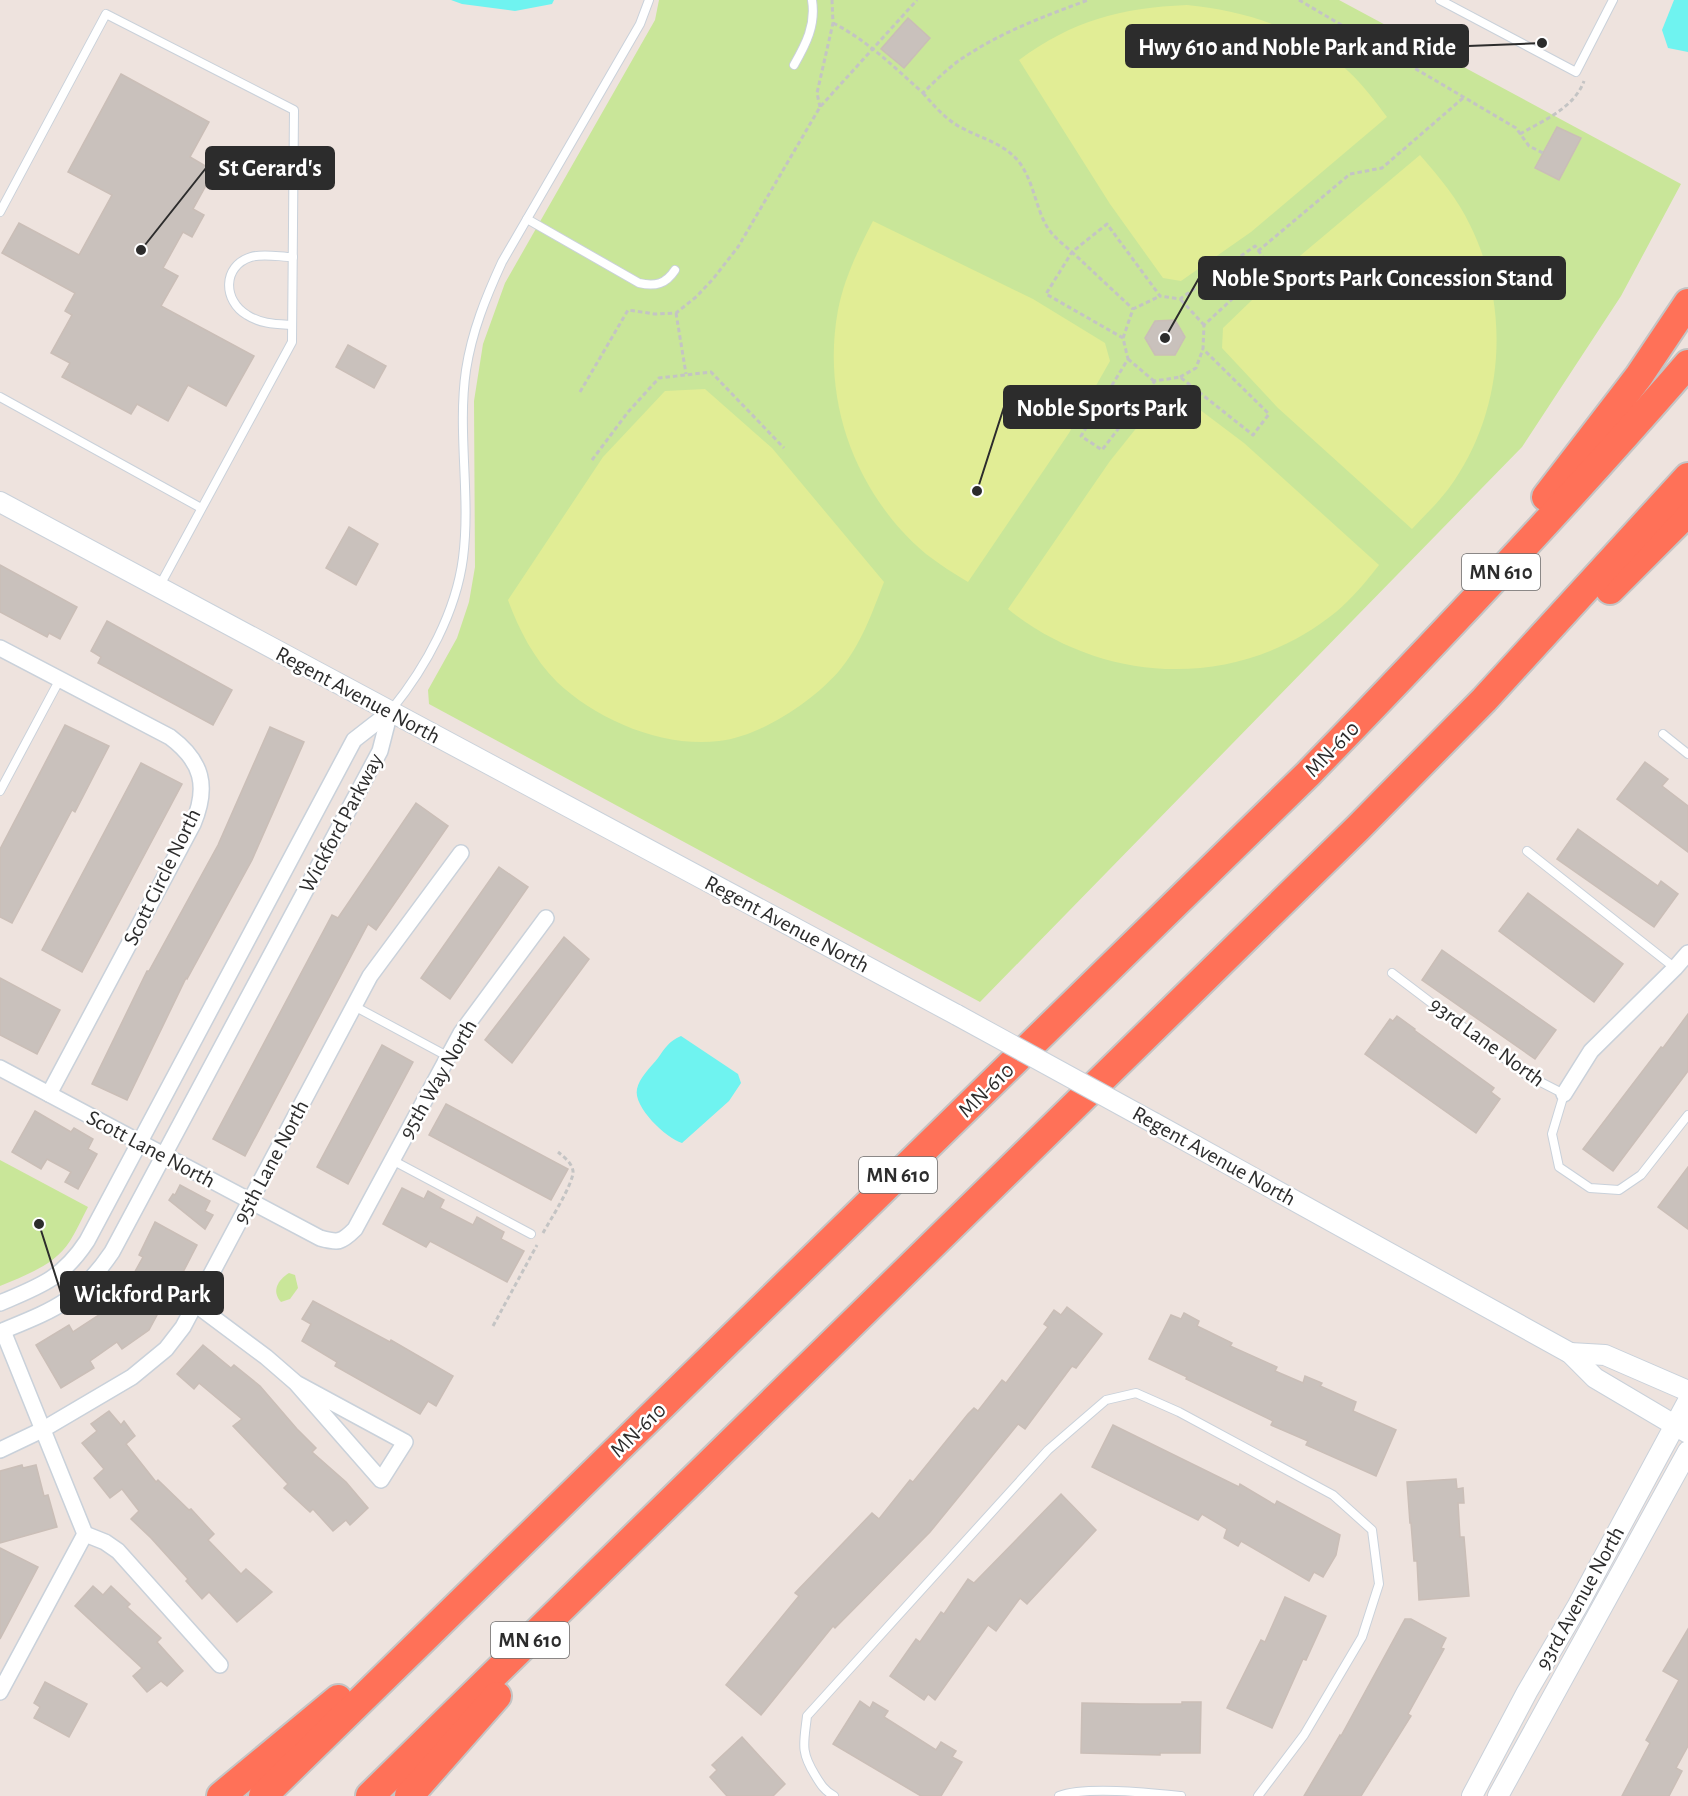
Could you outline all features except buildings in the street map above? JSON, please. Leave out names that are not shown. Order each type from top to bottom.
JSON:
[{"type":"highway","points":[[1308,774],[1566,473],[1639,376],[1688,303]]},
{"type":"highway","name":"MN-610","points":[[263,1796],[1308,774],[1524,548],[1688,364]]},
{"type":"highway","name":"MN 610","points":[[370,1796],[1350,837],[1484,700],[1688,477]]},
{"type":"highway","points":[[1484,700],[1594,606],[1688,512]]},
{"type":"highway","points":[[409,1796],[690,1484]]},
{"type":"highway","points":[[221,1796],[488,1576]]},
{"type":"street","name":"Regent Avenue North","points":[[0,502],[1154,1123],[1570,1353],[1595,1378],[1681,1429]]},
{"type":"street","name":"Scott Circle North","points":[[0,648],[170,737],[194,760],[200,776],[199,810],[193,824],[49,1094]]},
{"type":"street","name":"Wickford Parkway","points":[[0,1303],[38,1287],[59,1274],[75,1260],[354,740],[390,712]]},
{"type":"street","name":"Wickford Parkway","points":[[2,1332],[53,1310],[78,1294],[97,1274],[112,1252],[380,751],[390,712]]},
{"type":"street","name":"95th Lane North","points":[[0,1450],[42,1430],[132,1377],[152,1363],[183,1327],[370,976],[461,853]]},
{"type":"street","name":"95th Way North","points":[[336,1242],[347,1238],[355,1229],[461,1033],[546,918]]},
{"type":"street","name":"93rd Lane North","points":[[1564,1094],[1591,1051],[1688,953]]},
{"type":"street","name":"Scott Lane North","points":[[0,1068],[320,1238],[336,1242]]},
{"type":"street","points":[[195,1304],[266,1357],[296,1383],[381,1480],[405,1442],[296,1383]]},
{"type":"street","points":[[2,1332],[85,1534],[105,1542],[118,1551],[220,1665]]},
{"type":"street","name":"Regent Avenue North","points":[[1570,1353],[1605,1355],[1688,1391]]},
{"type":"street","name":"93rd Avenue North","points":[[1472,1796],[1527,1692],[1681,1429],[1688,1401]]},
{"type":"street","name":"93rd Avenue North","points":[[1498,1796],[1688,1450]]},
{"type":"street","points":[[0,1692],[85,1534]]},
{"type":"lane","points":[[390,712],[403,696],[443,627],[455,594],[463,557],[463,410],[466,370],[484,300],[502,262],[640,24],[649,0]]},
{"type":"lane","points":[[794,65],[812,27],[812,0]]},
{"type":"lane","points":[[1440,0],[1576,72],[1613,0]]},
{"type":"lane","points":[[0,212],[106,14],[294,110],[292,342],[158,588]]},
{"type":"lane","points":[[527,219],[639,283],[649,286],[657,285],[670,277],[675,270]]},
{"type":"lane","points":[[292,325],[268,324],[247,316],[234,305],[228,292],[229,276],[240,262],[253,256],[293,257]]},
{"type":"lane","points":[[0,397],[201,508]]},
{"type":"lane","points":[[0,791],[3,777],[60,679]]},
{"type":"lane","points":[[1663,734],[1688,753]]},
{"type":"lane","points":[[1527,851],[1675,968]]},
{"type":"lane","name":"93rd Lane North","points":[[1392,973],[1525,1074],[1564,1094]]},
{"type":"lane","points":[[354,1006],[447,1056]]},
{"type":"lane","points":[[1564,1094],[1552,1134],[1559,1167],[1590,1188],[1619,1190],[1641,1175],[1688,1115]]},
{"type":"lane","points":[[392,1160],[531,1234]]},
{"type":"lane","points":[[834,1796],[824,1790],[805,1758],[807,1716],[1048,1450],[1106,1400],[1136,1393],[1179,1412],[1333,1495],[1372,1530],[1379,1584],[1362,1637],[1304,1735],[1258,1796]]},
{"type":"lane","points":[[1059,1796],[1072,1791],[1181,1796]]},
{"type":"path","points":[[820,107],[817,93],[833,23],[832,0]]},
{"type":"path","points":[[580,392],[628,310],[656,314],[676,313],[696,297],[738,248],[820,107],[917,0]]},
{"type":"path","points":[[923,93],[949,68],[996,38],[1088,0]]},
{"type":"path","points":[[1299,0],[1516,128],[1529,146],[1543,153]]},
{"type":"path","points":[[833,23],[854,34],[872,48],[923,93],[943,115],[962,129],[1010,153],[1020,163],[1047,227],[1133,309]]},
{"type":"path","points":[[1520,134],[1560,111],[1579,94],[1585,79],[1579,66]]},
{"type":"path","points":[[1258,250],[1350,174],[1382,168],[1463,98]]},
{"type":"path","points":[[1123,338],[1046,294],[1072,252],[1107,224],[1160,296]]},
{"type":"path","points":[[1128,359],[1081,436],[1102,450],[1155,381],[1180,377],[1196,368],[1203,349],[1204,325],[1269,265],[1255,246],[1180,299]]},
{"type":"path","points":[[1155,381],[1128,359],[1123,338],[1133,309],[1160,296],[1180,299],[1204,325]]},
{"type":"path","points":[[676,313],[686,374]]},
{"type":"path","points":[[1180,377],[1252,435],[1269,414],[1203,349]]},
{"type":"path","points":[[592,460],[628,412],[658,378],[711,372],[784,448]]},
{"type":"green space","points":[[659,0],[1339,0],[1681,184],[1621,296],[1522,447],[980,1002],[429,704],[428,690],[457,638],[469,602],[475,567],[474,401],[483,344],[505,283],[655,20]]},
{"type":"green space","points":[[1187,5],[1253,17],[1294,33],[1331,56],[1369,93],[1387,117],[1251,232],[1181,281],[1163,278],[1110,204],[1019,60],[1059,35],[1098,19],[1140,9]]},
{"type":"green space","points":[[1420,155],[1460,206],[1483,256],[1492,289],[1496,322],[1496,355],[1492,388],[1484,421],[1471,452],[1449,488],[1412,529],[1278,408],[1222,348],[1223,328],[1282,271]]},
{"type":"green space","points":[[873,221],[1033,299],[1105,343],[1110,361],[1069,433],[968,582],[926,554],[901,530],[880,504],[849,444],[840,412],[835,378],[834,344],[838,310],[852,265]]},
{"type":"green space","points":[[705,389],[772,448],[884,582],[854,650],[828,683],[785,716],[768,725],[735,738],[698,742],[676,740],[632,728],[611,719],[573,696],[557,682],[534,654],[508,600],[603,457],[665,391]]},
{"type":"green space","points":[[1179,394],[1244,443],[1379,565],[1359,590],[1336,612],[1298,638],[1257,656],[1215,666],[1172,669],[1128,665],[1086,653],[1046,634],[1008,609],[1110,461],[1162,396]]},
{"type":"green space","points":[[0,1160],[88,1207],[70,1241],[56,1257],[20,1278],[0,1286]]},
{"type":"green space","points":[[289,1273],[295,1275],[298,1288],[290,1299],[281,1302],[276,1294],[277,1286]]},
{"type":"water","points":[[451,0],[554,0],[552,4],[515,11],[462,4]]},
{"type":"water","points":[[1674,0],[1688,0],[1688,52],[1668,48],[1662,30]]},
{"type":"water","points":[[681,1036],[738,1074],[741,1083],[729,1101],[682,1143],[668,1135],[652,1121],[645,1113],[637,1096],[638,1085],[643,1077],[665,1048]]},
{"type":"place","name":"Hwy 610 and Noble Park and Ride","points":[[1542,43]]},
{"type":"place","name":"St Gerard's","points":[[141,250]]},
{"type":"place","name":"Noble Sports Park Concession Stand","points":[[1165,338]]},
{"type":"place","name":"Noble Sports Park","points":[[977,491]]},
{"type":"place","name":"Wickford Park","points":[[39,1224]]}]
